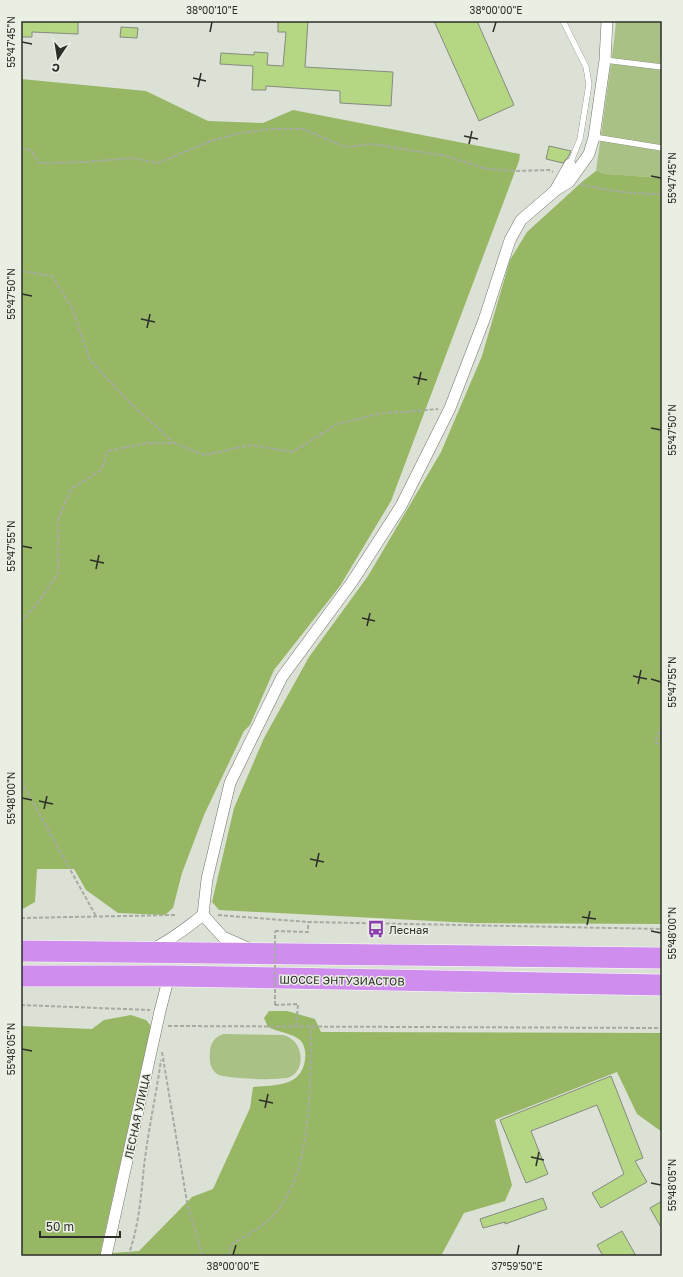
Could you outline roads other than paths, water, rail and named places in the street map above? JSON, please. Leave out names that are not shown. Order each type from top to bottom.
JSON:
[{"type":"highway","points":[[21,951],[662,958]]},
{"type":"highway","name":"ШОССЕ ЭНТУЗИАСТОВ","points":[[21,976],[169,976],[662,985]]},
{"type":"street","points":[[267,954],[242,947],[223,936],[208,915],[207,879],[230,783],[282,677],[352,582],[401,506],[450,408],[484,320],[510,240],[521,220],[556,190],[588,154],[594,137],[605,60],[607,21]]},
{"type":"street","points":[[567,178],[570,164]]},
{"type":"street","points":[[144,952],[162,944],[208,915]]},
{"type":"street","name":"ЛЕСНАЯ УЛИЦА","points":[[106,1256],[160,1010],[169,976]]},
{"type":"lane","points":[[563,21],[586,67],[589,84],[580,139],[570,164]]},
{"type":"lane","points":[[605,60],[662,67]]},
{"type":"lane","points":[[594,137],[662,148]]},
{"type":"place","name":"Лесная","points":[[376,929]]}]
